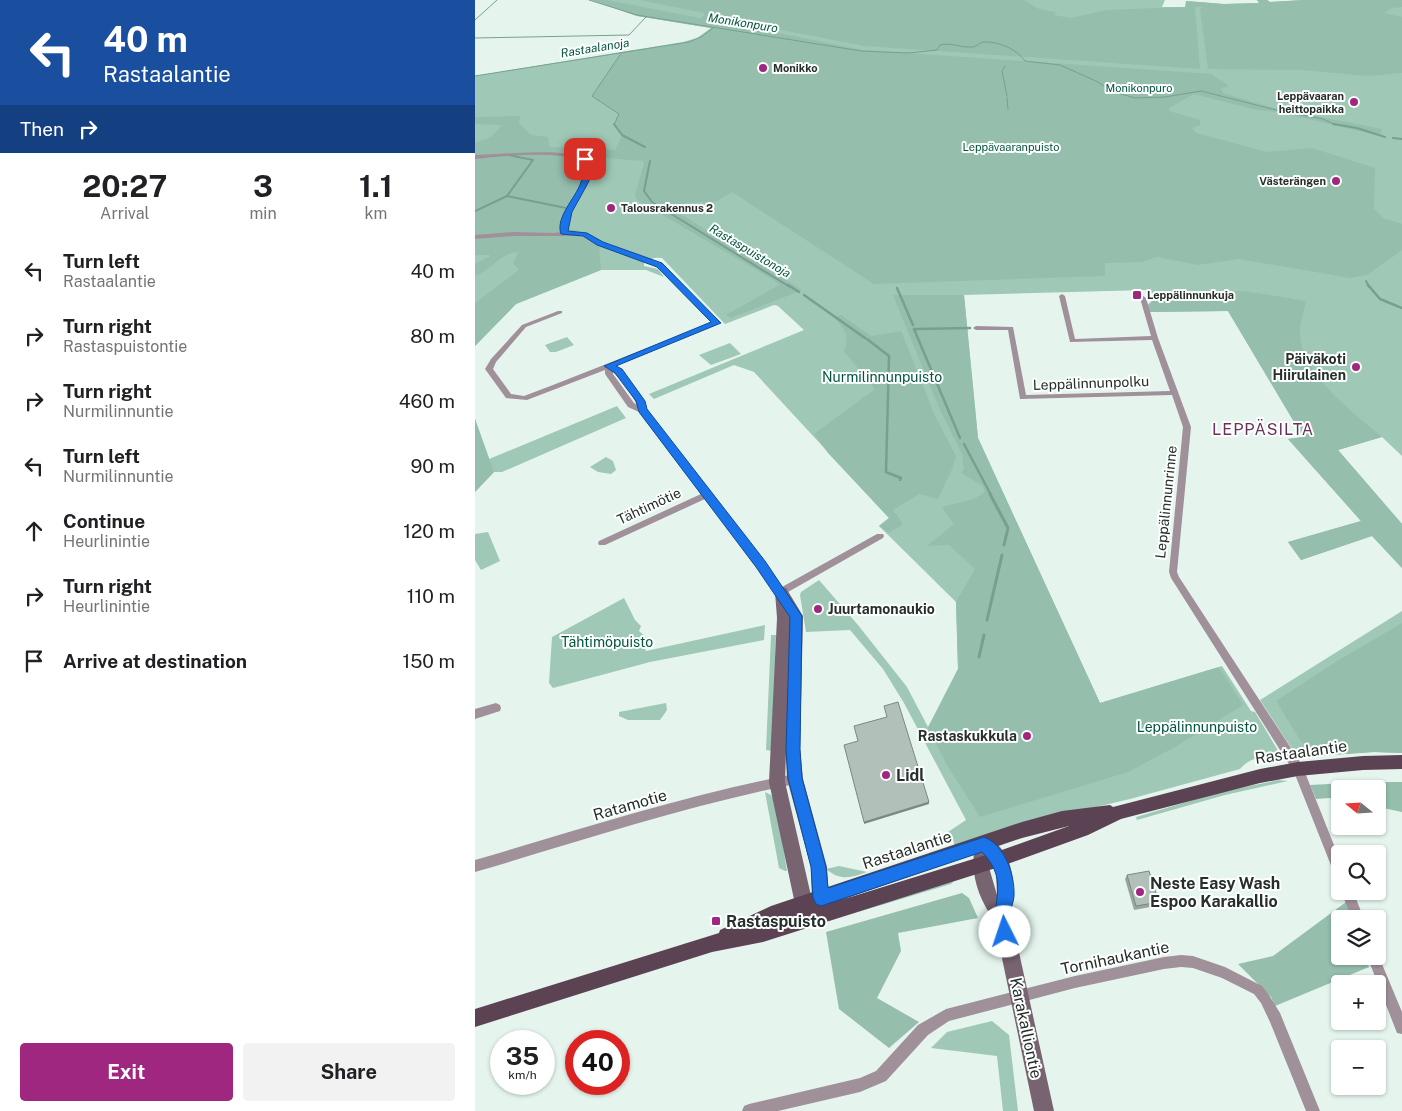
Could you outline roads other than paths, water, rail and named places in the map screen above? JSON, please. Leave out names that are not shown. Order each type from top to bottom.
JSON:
[{"type":"main road","name":"Rastaalantie","points":[[712,942],[761,918],[1022,830],[1062,819],[1119,812],[1260,776],[1298,769],[1363,763],[1402,762]]},
{"type":"main road","name":"Rastaalantie","points":[[475,1018],[712,942],[763,933],[999,859],[1088,828],[1119,812]]},
{"type":"street","points":[[475,157],[511,154],[575,156],[585,159],[587,161],[585,181],[569,212],[563,227],[564,233]]},
{"type":"street","points":[[475,237],[514,234],[585,234],[600,243],[665,268],[717,323],[524,398],[509,396],[489,368],[493,361],[525,326],[560,312]]},
{"type":"street","points":[[1062,296],[1072,341],[1155,338]]},
{"type":"street","name":"Leppälinnunrinne","points":[[1143,298],[1187,430],[1173,572],[1175,578],[1211,637],[1298,769],[1331,852]]},
{"type":"street","name":"Leppälinnunpolku","points":[[976,328],[1011,328],[1023,397],[1174,392]]},
{"type":"street","points":[[609,366],[609,374],[631,405],[642,410],[708,494],[781,592],[796,616],[793,749],[795,778],[819,867],[821,898],[817,915],[803,904],[777,782],[784,618],[781,592]]},
{"type":"street","name":"Tähtimötie","points":[[602,543],[708,494]]},
{"type":"street","points":[[781,592],[880,536]]},
{"type":"street","points":[[475,714],[496,708]]},
{"type":"street","name":"Ratamotie","points":[[475,866],[645,816],[795,778]]},
{"type":"street","points":[[984,844],[999,859]]},
{"type":"street","name":"Karakalliontie","points":[[984,844],[980,864],[990,901],[1001,916],[1044,1111]]},
{"type":"street","name":"Karakalliontie","points":[[999,859],[1005,881],[1006,896],[1001,916]]},
{"type":"street","name":"Tornihaukantie","points":[[749,1111],[860,1085],[881,1076],[923,1030],[946,1015],[1165,963],[1193,962],[1225,974],[1258,990],[1275,1018],[1313,1111]]},
{"type":"street","points":[[1377,965],[1402,1028]]},
{"type":"waterway","points":[[475,20],[497,0]]},
{"type":"waterway","name":"Monikonpuro","points":[[589,0],[637,15],[861,51],[909,53],[937,50],[940,45],[944,44],[972,47],[983,42],[995,43],[1012,49],[1025,61],[1060,65],[1096,81],[1114,92],[1135,98],[1165,97],[1201,91],[1280,111],[1323,119],[1334,124]]},
{"type":"waterway","points":[[475,38],[629,35],[646,17]]},
{"type":"waterway","name":"Rastaalanoja","points":[[622,53],[689,42],[701,37],[713,28]]},
{"type":"waterway","name":"Rastaalanoja","points":[[475,76],[622,53]]},
{"type":"waterway","name":"Rastaspuistonoja","points":[[614,124],[619,114],[592,96],[622,53]]},
{"type":"waterway","points":[[1005,66],[1002,71],[1007,96]]},
{"type":"waterway","points":[[1007,98],[1008,109]]},
{"type":"waterway","name":"Rastaspuistonoja","points":[[614,124],[622,135],[645,147]]},
{"type":"waterway","name":"Monikonpuro","points":[[1334,124],[1357,128],[1385,137]]},
{"type":"waterway","name":"Monikonpuro","points":[[1393,138],[1402,139]]},
{"type":"waterway","points":[[507,196],[533,160],[508,155]]},
{"type":"waterway","name":"Rastaspuistonoja","points":[[650,161],[644,191],[652,202],[790,287]]},
{"type":"waterway","points":[[475,211],[507,196]]},
{"type":"waterway","points":[[507,196],[566,208]]},
{"type":"waterway","points":[[1366,281],[1368,285]]},
{"type":"waterway","name":"Rastaspuistonoja","points":[[788,285],[799,292]]},
{"type":"waterway","points":[[1368,285],[1380,299],[1402,308]]},
{"type":"waterway","points":[[897,288],[913,325]]},
{"type":"waterway","name":"Rastaspuistonoja","points":[[804,295],[865,338]]},
{"type":"waterway","points":[[915,329],[970,328]]},
{"type":"waterway","points":[[914,329],[960,438]]},
{"type":"waterway","name":"Rastaspuistonoja","points":[[867,339],[889,356],[886,472],[901,478],[900,480]]},
{"type":"waterway","points":[[964,444],[991,495]]},
{"type":"waterway","points":[[990,494],[1008,528],[1004,545]]},
{"type":"waterway","points":[[987,620],[1002,555]]},
{"type":"waterway","points":[[979,657],[984,635]]},
{"type":"place","name":"Monikko","points":[[763,68]]},
{"type":"place","name":"Leppävaaran heittopaikka","points":[[1354,102]]},
{"type":"place","name":"Västerängen","points":[[1336,181]]},
{"type":"place","name":"Talousrakennus 2","points":[[611,208]]},
{"type":"place","name":"Leppälinnunkuja","points":[[1137,295]]},
{"type":"place","name":"Päiväkoti Hiirulainen","points":[[1356,367]]},
{"type":"place","name":"Juurtamonaukio","points":[[818,609]]},
{"type":"place","name":"Rastaskukkula","points":[[1027,736]]},
{"type":"place","name":"Lidl","points":[[886,775]]},
{"type":"place","name":"Neste Easy Wash Espoo Karakallio","points":[[1140,892]]},
{"type":"place","name":"Rastaspuisto","points":[[716,921]]},
{"type":"district","name":"LEPPÄSILTA","points":[[1263,429]]},
{"type":"park label","name":"Leppävaaranpuisto","points":[[1011,147]]},
{"type":"park label","name":"Nurmilinnunpuisto","points":[[882,377]]},
{"type":"park label","name":"Tähtimöpuisto","points":[[607,642]]},
{"type":"park label","name":"Leppälinnunpuisto","points":[[1197,727]]}]
